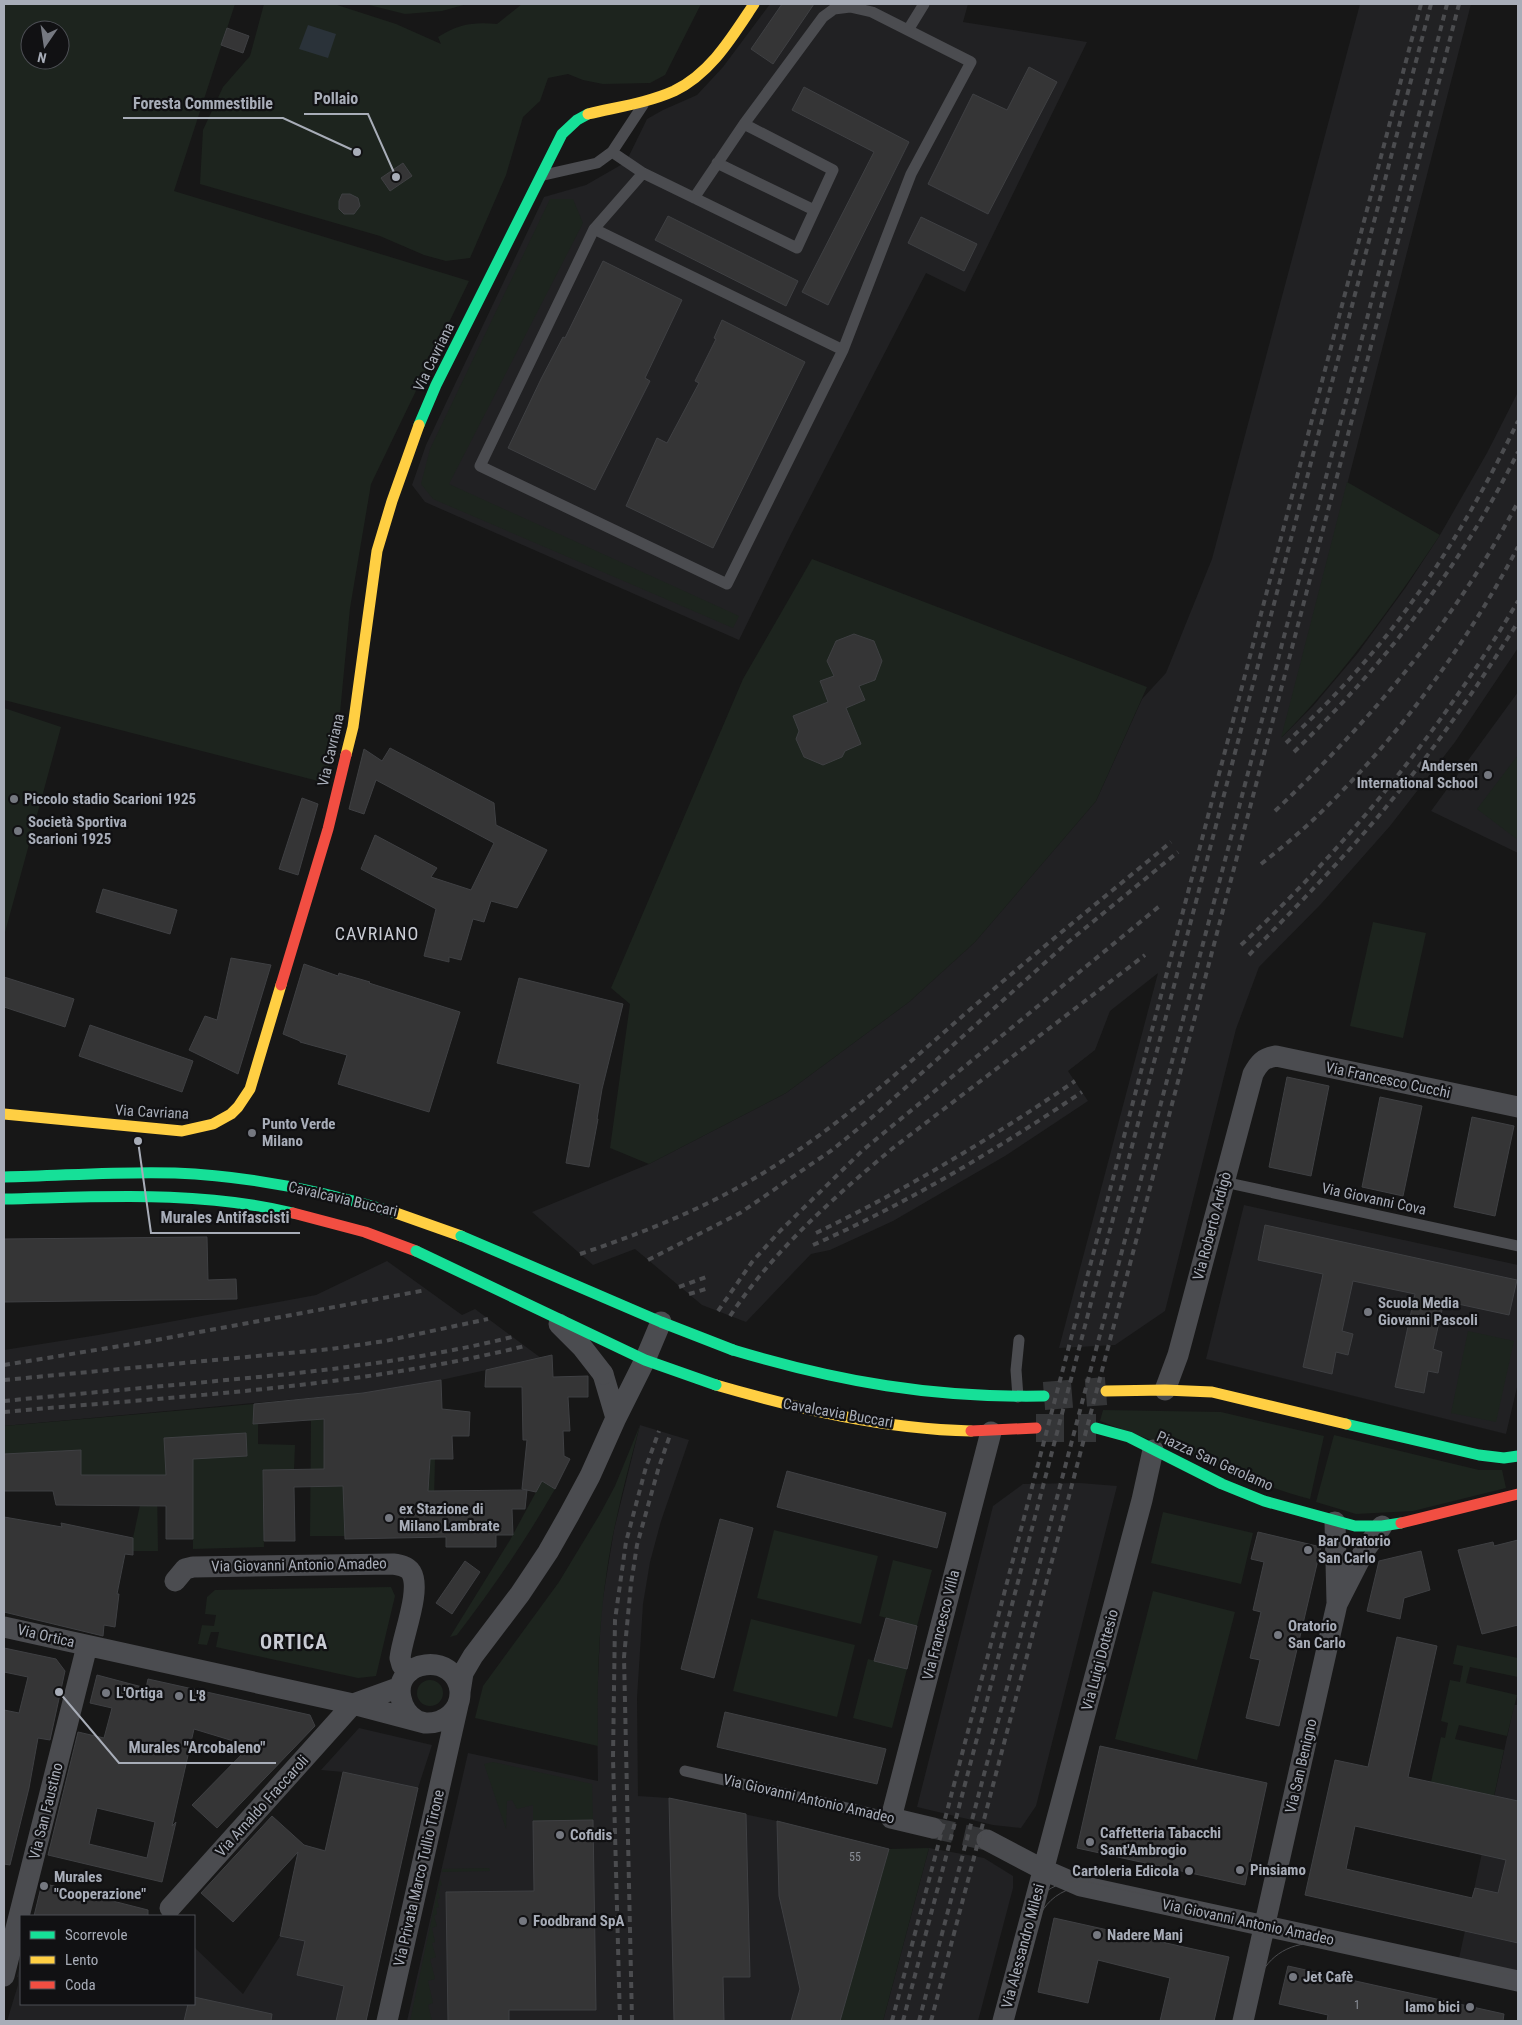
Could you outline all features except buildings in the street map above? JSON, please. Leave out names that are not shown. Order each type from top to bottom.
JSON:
[{"type":"street","name":"Via Cavriana","points":[[4,1114],[182,1131],[201,1129],[220,1122],[237,1109],[246,1098],[328,829],[353,727],[378,551],[392,501],[412,443],[436,385],[562,134],[576,120],[587,114],[673,91],[696,77],[722,50],[754,4]]},
{"type":"street","name":"Via Francesco Cucchi","points":[[1260,1062],[1276,1056],[1518,1107]]},
{"type":"street","name":"Via Roberto Ardigò","points":[[1165,1390],[1178,1355],[1253,1074],[1260,1062]]},
{"type":"street","name":"Cavalcavia Buccari","points":[[4,1178],[199,1174],[266,1182],[320,1192],[380,1206],[422,1220],[661,1322],[733,1350],[815,1373],[894,1390],[970,1397],[1044,1396]]},
{"type":"street","name":"Cavalcavia Buccari","points":[[4,1199],[151,1196],[204,1198],[279,1210],[392,1241],[645,1360],[716,1385],[780,1403],[838,1415],[928,1428],[990,1432],[1036,1428]]},
{"type":"street","name":"Cavalcavia Buccari","points":[[544,1311],[582,1347],[603,1374],[616,1418]]},
{"type":"street","points":[[459,1698],[463,1673],[473,1656],[520,1594],[548,1552],[590,1476],[661,1322]]},
{"type":"street","points":[[1106,1391],[1165,1390],[1212,1392],[1479,1455],[1504,1458],[1518,1456]]},
{"type":"street","name":"Piazza San Gerolamo","points":[[1096,1428],[1121,1434],[1222,1484],[1264,1501],[1355,1526],[1382,1526],[1412,1521],[1518,1494]]},
{"type":"street","name":"Via Francesco Villa","points":[[892,1818],[990,1432]]},
{"type":"street","name":"Via Luigi Dottesio","points":[[1044,1870],[1142,1500],[1152,1450]]},
{"type":"street","name":"Via San Benigno","points":[[1243,2021],[1337,1604],[1335,1522]]},
{"type":"street","name":"Via San Benigno","points":[[1337,1604],[1364,1551],[1382,1526]]},
{"type":"street","name":"Via Giovanni Antonio Amadeo","points":[[174,1580],[186,1569],[193,1567],[393,1564],[404,1566],[410,1571],[415,1588],[400,1658],[404,1679],[401,1700],[404,1709],[416,1720]]},
{"type":"street","name":"Via Ortica","points":[[4,1627],[87,1646]]},
{"type":"street","points":[[87,1646],[353,1704],[444,1728]]},
{"type":"street","name":"Via San Faustino","points":[[4,1976],[87,1646]]},
{"type":"street","points":[[353,1704],[404,1679],[424,1664],[442,1666],[458,1663],[473,1656]]},
{"type":"street","points":[[442,1666],[454,1676],[459,1698]]},
{"type":"street","name":"Via Privata Marco Tullio Tirone","points":[[387,2021],[444,1728],[459,1698]]},
{"type":"street","name":"Via Arnaldo Fraccaroli","points":[[170,1908],[353,1704]]},
{"type":"street","name":"Via Giovanni Antonio Amadeo","points":[[892,1818],[932,1828]]},
{"type":"street","name":"Via Giovanni Antonio Amadeo","points":[[987,1840],[1044,1870],[1080,1886],[1518,1981]]},
{"type":"street","name":"Via Alessandro Milesi","points":[[1003,2021],[1044,1870]]},
{"type":"lane","points":[[908,30],[924,4]]},
{"type":"lane","points":[[643,173],[594,229],[480,466],[727,584],[842,350],[911,174],[971,62],[872,12],[850,6],[834,9],[824,18],[744,124],[694,198]]},
{"type":"lane","points":[[540,176],[597,163],[612,152],[647,99]]},
{"type":"lane","points":[[612,152],[643,173],[797,248],[833,170],[744,124]]},
{"type":"lane","points":[[717,163],[814,210]]},
{"type":"lane","points":[[594,229],[842,350]]},
{"type":"lane","name":"Via Giovanni Cova","points":[[1224,1182],[1518,1246]]},
{"type":"lane","points":[[1018,1397],[1016,1370],[1019,1340]]},
{"type":"lane","name":"Via Giovanni Antonio Amadeo","points":[[685,1771],[892,1818]]},
{"type":"shaded area","points":[[4,4],[235,4],[174,191],[469,281],[371,484],[350,608],[340,713],[326,783],[4,700]]},
{"type":"shaded area","points":[[264,4],[334,4],[396,24],[441,44],[438,37],[453,29],[481,23],[497,24],[522,4],[701,4],[665,75],[650,83],[603,84],[583,80],[568,74],[548,78],[540,101],[523,117],[506,175],[470,258],[446,261],[424,255],[380,236],[200,184],[203,130],[223,87],[250,56]]},
{"type":"shaded area","points":[[365,4],[467,4],[442,11],[405,14]]},
{"type":"shaded area","points":[[770,4],[968,4],[963,22],[1087,42],[965,292],[926,273],[791,534],[739,640],[425,502],[412,485],[426,445],[544,197],[586,185],[626,162],[647,119],[697,95],[723,67]]},
{"type":"shaded area","points":[[1360,4],[1471,4],[1282,737],[1313,706],[1357,654],[1406,587],[1440,535],[1487,453],[1518,392],[1518,648],[1455,742],[1390,826],[1321,904],[1259,967],[1236,1029],[1165,1311],[1115,1345],[1059,1348],[1158,973],[1110,1011],[1095,1050],[1068,1071],[1088,1101],[1005,1156],[893,1221],[830,1250],[811,1254],[746,1322],[702,1305],[635,1249],[593,1265],[532,1212],[649,1164],[786,1093],[909,1002],[975,942],[1096,801],[1142,699],[1166,673],[1212,559]]},
{"type":"shaded area","points":[[308,25],[336,34],[328,58],[299,49]]},
{"type":"shaded area","points":[[550,199],[573,199],[583,223],[449,484],[739,616],[733,628],[433,499],[421,484],[430,449]]},
{"type":"shaded area","points":[[1347,482],[1440,535],[1345,666],[1281,738]]},
{"type":"shaded area","points":[[812,559],[1147,687],[1096,801],[975,942],[909,1002],[786,1093],[649,1164],[610,1148],[630,1004],[611,988],[743,679]]},
{"type":"shaded area","name":"Andersen International School","points":[[1518,692],[1518,853],[1431,811]]},
{"type":"shaded area","name":"Società Sportiva Scarioni 1925","points":[[4,708],[61,727],[4,936]]},
{"type":"shaded area","points":[[1518,755],[1518,840],[1477,809]]},
{"type":"shaded area","points":[[1373,922],[1426,933],[1403,1038],[1350,1026]]},
{"type":"shaded area","name":"Scuola Media Giovanni Pascoli","points":[[1244,1205],[1518,1265],[1518,1383],[1506,1434],[1206,1359]]},
{"type":"shaded area","points":[[387,1261],[462,1315],[475,1309],[541,1358],[441,1380],[363,1393],[4,1426],[4,1350],[98,1335],[316,1295]]},
{"type":"shaded area","points":[[1468,1331],[1514,1341],[1496,1422],[1451,1413]]},
{"type":"shaded area","points":[[323,1397],[324,1486],[429,1484],[430,1459],[435,1459],[434,1500],[344,1502],[345,1536],[310,1536],[311,1421],[305,1420],[304,1399]]},
{"type":"shaded area","points":[[254,1404],[254,1424],[258,1424],[258,1444],[295,1445],[294,1470],[263,1470],[264,1547],[193,1549],[193,1482],[166,1482],[157,1485],[158,1551],[133,1551],[133,1538],[140,1505],[140,1475],[81,1475],[81,1450],[4,1454],[4,1426]]},
{"type":"shaded area","points":[[1103,1410],[1221,1412],[1324,1436],[1310,1499],[1272,1487],[1100,1421]]},
{"type":"shaded area","points":[[640,1425],[689,1440],[661,1521],[650,1562],[643,1604],[637,1698],[638,1796],[669,1798],[777,1821],[889,1849],[840,2021],[407,2021],[468,1753],[598,1781],[597,1700],[601,1610],[614,1530]]},
{"type":"shaded area","points":[[640,1425],[617,1515],[604,1592],[599,1658],[598,1746],[475,1718],[483,1686],[559,1582],[600,1514],[615,1486]]},
{"type":"shaded area","points":[[1334,1435],[1479,1470],[1502,1470],[1506,1488],[1413,1511],[1356,1514],[1316,1502]]},
{"type":"shaded area","points":[[542,1481],[555,1489],[544,1508],[483,1600],[457,1635],[450,1637],[510,1540]]},
{"type":"shaded area","points":[[1080,1483],[1117,1486],[1036,1806],[1021,1828],[993,1825],[917,1807],[993,1506],[1023,1484]]},
{"type":"shaded area","points":[[1163,1512],[1253,1533],[1241,1584],[1151,1563]]},
{"type":"shaded area","points":[[774,1530],[878,1556],[861,1624],[757,1598]]},
{"type":"shaded area","points":[[893,1560],[932,1570],[917,1626],[879,1616]]},
{"type":"shaded area","points":[[391,1587],[395,1596],[376,1676],[358,1678],[216,1647],[219,1632],[211,1632],[207,1645],[198,1644],[202,1625],[214,1626],[216,1615],[205,1614],[207,1597],[215,1590]]},
{"type":"shaded area","points":[[1153,1591],[1235,1612],[1197,1760],[1115,1739]]},
{"type":"shaded area","points":[[751,1619],[855,1645],[837,1717],[733,1691]]},
{"type":"shaded area","points":[[1457,1645],[1518,1658],[1518,1677],[1470,1667],[1466,1683],[1517,1695],[1507,1736],[1459,1725],[1455,1739],[1504,1750],[1494,1796],[1431,1782],[1441,1737],[1445,1738],[1448,1723],[1441,1721],[1450,1680],[1460,1682],[1463,1666],[1453,1664]]},
{"type":"shaded area","points":[[868,1659],[907,1669],[892,1728],[853,1718]]},
{"type":"shaded area","points":[[430,1680],[439,1684],[443,1693],[439,1702],[430,1706],[421,1702],[417,1693],[421,1684]]},
{"type":"shaded area","points":[[1514,1705],[1518,1705],[1518,1976],[1458,1963]]},
{"type":"shaded area","points":[[359,1728],[432,1745],[418,1788],[366,2021],[7,2021],[18,1985],[17,1977],[20,1964],[20,2005],[195,2005],[195,1948],[243,1994],[280,1936],[298,1852],[304,1845],[326,1850],[343,1772],[321,1770]]},
{"type":"shaded area","points":[[493,1762],[592,1784],[593,1820],[533,1821],[533,1805],[517,1809],[512,1800],[507,1801],[506,1829],[484,1764]]},
{"type":"shaded area","points":[[929,1848],[984,1858],[1013,1876],[1013,1888],[978,2021],[883,2021]]},
{"type":"shaded area","points":[[929,1848],[883,2021],[840,2021],[889,1849]]},
{"type":"shaded area","points":[[489,1868],[490,1871],[442,1872],[442,1869]]},
{"type":"shaded area","points":[[440,1879],[442,1885],[439,1886],[440,1890],[438,1891],[440,1898],[437,1899],[439,1907],[436,1908],[437,1914],[434,1916],[437,1926],[432,1928],[435,1942],[432,1943],[436,1957],[430,1959],[435,1979],[428,1981],[433,2003],[428,2005],[432,2021],[410,2021]]},
{"type":"tunnel","points":[[1044,1396],[1106,1391]]},
{"type":"tunnel","points":[[1036,1428],[1096,1428]]},
{"type":"tunnel","points":[[933,1828],[987,1840]]},
{"type":"tram line","points":[[997,2021],[1026,1914],[1044,1893],[1060,1884],[1078,1881],[1518,1977]]},
{"type":"tram line","points":[[1009,2021],[1032,1936],[1040,1914],[1055,1897],[1066,1890],[1080,1886]]},
{"type":"tram line","points":[[1249,2021],[1256,1987],[1265,1967],[1271,1960],[1287,1949],[1305,1944],[1325,1944],[1518,1987]]},
{"type":"railway","points":[[892,2021],[1421,4]]},
{"type":"railway","points":[[903,2021],[1431,4]]},
{"type":"railway","points":[[919,2021],[1345,405],[1447,4]]},
{"type":"railway","points":[[931,2021],[1355,408],[1459,4]]},
{"type":"railway","points":[[1286,743],[1353,675],[1378,646],[1423,586],[1464,522],[1518,421]]},
{"type":"railway","points":[[1294,752],[1360,684],[1419,611],[1472,534],[1518,452]]},
{"type":"railway","points":[[1275,811],[1345,740],[1410,666],[1467,587],[1518,502]]},
{"type":"railway","points":[[1261,864],[1307,826],[1343,790],[1400,726],[1475,621],[1518,547]]},
{"type":"railway","points":[[1241,945],[1319,867],[1392,783],[1458,694],[1518,601]]},
{"type":"railway","points":[[1249,955],[1340,860],[1408,780],[1458,714],[1518,622]]},
{"type":"railway","points":[[580,1254],[650,1229],[717,1199],[760,1175],[826,1130],[888,1081],[1028,960],[1171,842]]},
{"type":"railway","points":[[648,1260],[740,1213],[832,1150],[876,1114],[1067,943],[1178,852]]},
{"type":"railway","points":[[718,1311],[752,1262],[780,1231],[863,1150],[1162,904]]},
{"type":"railway","points":[[730,1316],[747,1292],[785,1247],[848,1186],[893,1148],[1145,955]]},
{"type":"railway","points":[[816,1233],[883,1199],[949,1162],[1075,1081]]},
{"type":"railway","points":[[813,1245],[883,1212],[951,1174],[1082,1092]]},
{"type":"railway","points":[[679,1287],[709,1276]]},
{"type":"railway","points":[[689,1294],[706,1289]]},
{"type":"railway","points":[[4,1365],[151,1341],[426,1290]]},
{"type":"railway","points":[[4,1380],[331,1349],[385,1341],[488,1319]]},
{"type":"railway","points":[[4,1401],[253,1378],[328,1369],[439,1353],[512,1337]]},
{"type":"railway","points":[[4,1412],[266,1389],[331,1381],[396,1372],[525,1346]]},
{"type":"railway","points":[[620,2021],[613,1758],[615,1620],[626,1542],[646,1467],[659,1431]]},
{"type":"railway","points":[[632,2021],[624,1657],[637,1545],[670,1435]]},
{"type":"traffic: fast","points":[[419,425],[436,385],[562,134],[577,120],[588,114]]},
{"type":"traffic: fast","points":[[4,1177],[132,1173],[175,1173],[231,1177],[314,1191],[396,1213]]},
{"type":"traffic: fast","points":[[4,1199],[113,1196],[185,1198],[221,1201],[293,1213]]},
{"type":"traffic: fast","points":[[461,1236],[661,1322],[733,1350]]},
{"type":"traffic: fast","points":[[416,1251],[645,1360],[716,1385]]},
{"type":"traffic: fast","points":[[733,1350],[811,1371],[887,1386],[963,1394],[1044,1396]]},
{"type":"traffic: fast","points":[[1346,1424],[1479,1455],[1504,1458],[1518,1456]]},
{"type":"traffic: fast","points":[[1096,1428],[1129,1437],[1222,1484],[1264,1501],[1355,1526],[1382,1526],[1401,1523]]},
{"type":"traffic: slow","points":[[588,114],[653,99],[674,91],[687,83],[720,53],[754,4]]},
{"type":"traffic: slow","points":[[346,755],[353,727],[377,551],[392,501],[419,425]]},
{"type":"traffic: slow","points":[[4,1114],[182,1131],[213,1124],[231,1114],[250,1089],[281,985]]},
{"type":"traffic: slow","points":[[396,1213],[461,1236]]},
{"type":"traffic: slow","points":[[716,1385],[810,1410],[874,1422],[971,1431]]},
{"type":"traffic: slow","points":[[1106,1391],[1165,1390],[1212,1392],[1346,1424]]},
{"type":"traffic: jam","points":[[281,985],[328,829],[346,755]]},
{"type":"traffic: jam","points":[[293,1213],[365,1232],[416,1251]]},
{"type":"traffic: jam","points":[[971,1431],[1036,1428]]},
{"type":"traffic: jam","points":[[1401,1523],[1518,1494]]},
{"type":"place","name":"Foresta Commestibile","points":[[357,152]]},
{"type":"place","name":"Pollaio","points":[[396,177]]},
{"type":"place","name":"Andersen International School","points":[[1488,775]]},
{"type":"place","name":"Piccolo stadio Scarioni 1925","points":[[14,799]]},
{"type":"place","name":"Società Sportiva Scarioni 1925","points":[[18,831]]},
{"type":"place","name":"Punto Verde Milano","points":[[252,1133]]},
{"type":"place","name":"Murales Antifascisti","points":[[138,1141]]},
{"type":"place","name":"Scuola Media Giovanni Pascoli","points":[[1368,1312]]},
{"type":"place","name":"ex Stazione di Milano Lambrate","points":[[389,1518]]},
{"type":"place","name":"Bar Oratorio San Carlo","points":[[1308,1550]]},
{"type":"place","name":"Oratorio San Carlo","points":[[1278,1635]]},
{"type":"place","name":"Murales \"Arcobaleno\"","points":[[59,1692]]},
{"type":"place","name":"L'Ortiga","points":[[106,1693]]},
{"type":"place","name":"L'8","points":[[179,1696]]},
{"type":"place","name":"Cofidis","points":[[560,1835]]},
{"type":"place","name":"Caffetteria Tabacchi Sant'Ambrogio","points":[[1090,1842]]},
{"type":"place","name":"Pinsiamo","points":[[1240,1870]]},
{"type":"place","name":"Cartoleria Edicola","points":[[1189,1871]]},
{"type":"place","name":"Murales \"Cooperazione\"","points":[[44,1886]]},
{"type":"place","name":"Foodbrand SpA","points":[[523,1921]]},
{"type":"place","name":"Nadere Manj","points":[[1097,1935]]},
{"type":"place","name":"Jet Cafè","points":[[1293,1977]]},
{"type":"place","name":"Iamo bici","points":[[1470,2007]]},
{"type":"district","name":"CAVRIANO","points":[[377,934]]},
{"type":"district","name":"ORTICA","points":[[294,1642]]}]
